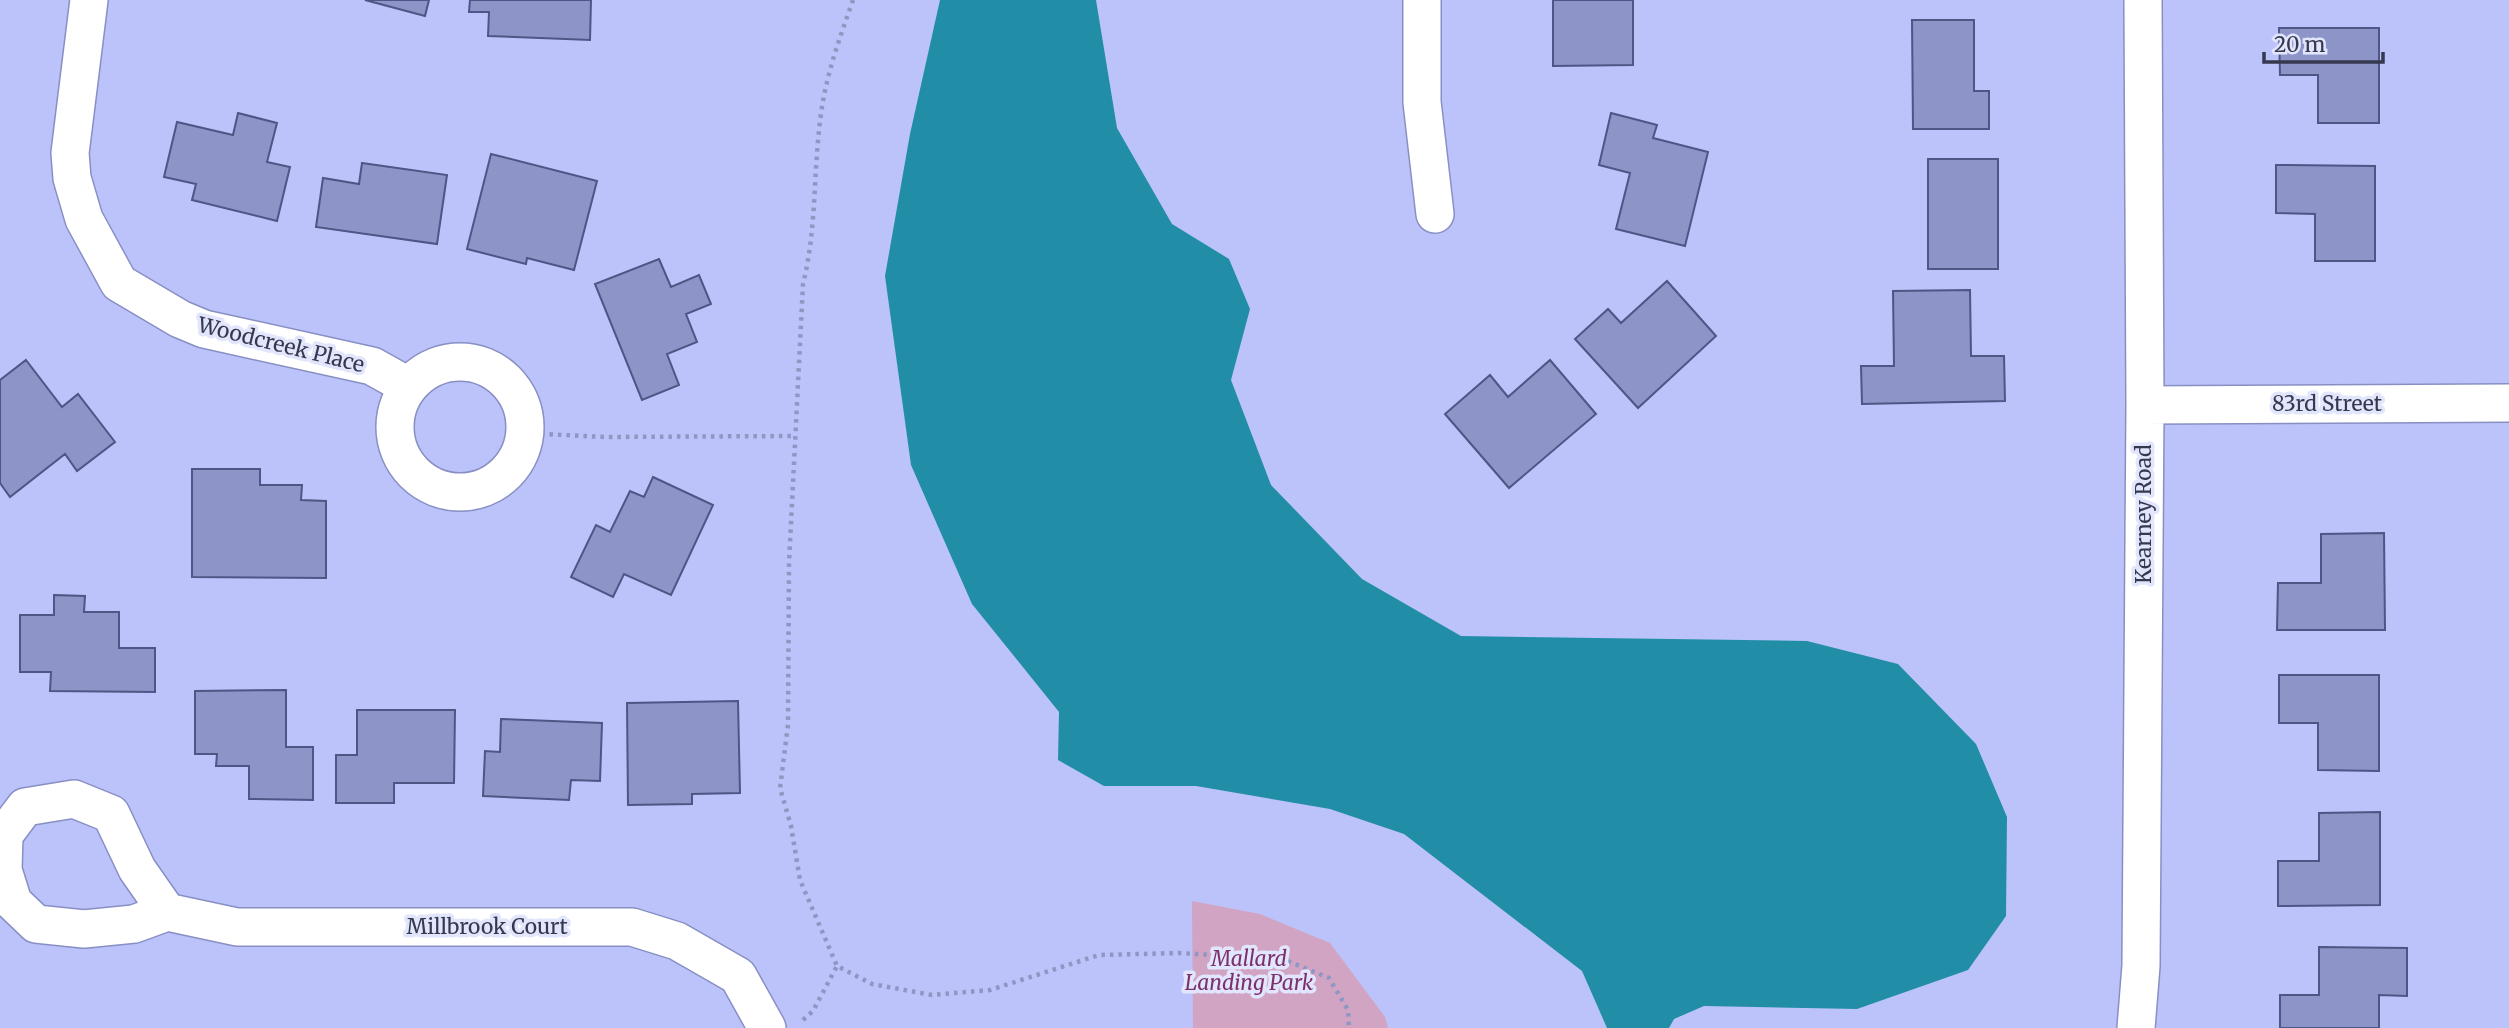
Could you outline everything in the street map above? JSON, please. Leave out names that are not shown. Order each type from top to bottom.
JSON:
[{"type":"street","name":"Woodcreek Place","points":[[89,0],[70,153],[72,178],[84,219],[120,283],[180,319],[204,329],[372,366],[408,386]]},
{"type":"street","points":[[1422,0],[1422,102],[1435,214]]},
{"type":"street","name":"Kearney Road","points":[[2136,1028],[2141,966],[2145,405],[2143,0]]},
{"type":"street","points":[[463,361],[485,366],[504,379],[518,396],[524,417],[524,433],[516,461],[500,478],[481,488],[458,492],[438,488],[420,478],[406,464],[397,445],[394,424],[398,405],[408,386],[423,373],[442,363],[463,361]]},
{"type":"street","name":"83rd Street","points":[[2145,405],[2509,403]]},
{"type":"street","points":[[74,799],[111,814],[136,869],[167,912],[134,924],[84,929],[36,924],[13,902],[4,870],[4,835],[25,807],[74,799]]},
{"type":"street","name":"Millbrook Court","points":[[167,912],[237,927],[632,926],[677,941],[738,976],[767,1028]]},
{"type":"path","points":[[853,0],[837,44],[821,111],[811,251],[803,284],[789,563],[788,725],[780,788],[791,826],[800,880],[837,966],[872,984],[933,995],[990,990],[1099,955],[1179,953],[1283,959],[1329,978],[1348,1010],[1349,1028]]},
{"type":"path","points":[[524,433],[604,437],[795,436]]},
{"type":"path","points":[[795,1028],[813,1011],[837,966]]},
{"type":"green space","name":"Mallard Landing Park","points":[[1192,901],[1260,914],[1330,943],[1385,1017],[1388,1028],[1193,1028]]},
{"type":"water","points":[[940,0],[1096,0],[1117,128],[1172,224],[1229,259],[1250,309],[1231,380],[1271,485],[1362,579],[1461,636],[1807,641],[1898,664],[1976,744],[2007,817],[2006,916],[1968,970],[1857,1009],[1704,1006],[1674,1019],[1669,1028],[1607,1028],[1582,971],[1404,834],[1330,809],[1196,786],[1104,786],[1058,760],[1059,712],[972,604],[911,465],[885,276],[910,134]]},
{"type":"building","points":[[365,0],[429,0],[425,16]]},
{"type":"building","points":[[470,0],[591,0],[590,40],[488,36],[489,12],[469,12]]},
{"type":"building","points":[[1553,0],[1633,0],[1633,65],[1553,66]]},
{"type":"building","points":[[1912,20],[1974,20],[1974,91],[1989,91],[1989,129],[1913,129]]},
{"type":"building","points":[[2279,28],[2379,28],[2379,123],[2318,123],[2318,75],[2280,75]]},
{"type":"building","points":[[238,113],[277,123],[267,162],[290,167],[277,221],[192,200],[196,184],[164,177],[177,122],[233,135]]},
{"type":"building","points":[[1611,113],[1657,125],[1653,138],[1708,152],[1685,246],[1616,229],[1630,173],[1599,165]]},
{"type":"building","points":[[491,154],[597,181],[574,270],[527,258],[526,264],[467,249]]},
{"type":"building","points":[[1928,159],[1998,159],[1998,269],[1928,269]]},
{"type":"building","points":[[362,163],[447,175],[437,244],[316,227],[323,178],[359,184]]},
{"type":"building","points":[[2276,165],[2375,166],[2375,261],[2315,261],[2315,214],[2276,213]]},
{"type":"building","points":[[659,259],[671,287],[699,275],[711,304],[686,314],[697,342],[667,354],[679,385],[642,400],[595,284]]},
{"type":"building","points":[[1667,281],[1716,336],[1638,408],[1575,339],[1608,309],[1621,323]]},
{"type":"building","points":[[1970,290],[1971,356],[2004,356],[2005,401],[1862,404],[1861,366],[1894,366],[1893,291]]},
{"type":"building","points":[[26,360],[62,407],[78,394],[115,442],[77,471],[65,454],[10,497],[0,483],[0,380]]},
{"type":"building","points":[[1550,360],[1596,414],[1509,488],[1445,414],[1490,375],[1508,397]]},
{"type":"building","points":[[192,469],[260,469],[260,485],[302,485],[301,500],[326,501],[326,578],[192,577]]},
{"type":"building","points":[[653,477],[713,505],[671,595],[624,574],[613,597],[571,577],[596,525],[610,532],[630,491],[644,497]]},
{"type":"building","points":[[2384,533],[2385,630],[2277,630],[2278,583],[2321,583],[2321,534]]},
{"type":"building","points":[[54,595],[85,596],[84,612],[119,612],[119,648],[155,648],[155,692],[50,691],[51,672],[20,672],[20,615],[54,615]]},
{"type":"building","points":[[2279,675],[2379,675],[2379,771],[2318,770],[2318,723],[2279,723]]},
{"type":"building","points":[[286,690],[286,747],[313,747],[313,800],[249,799],[249,766],[216,766],[217,754],[195,754],[195,691]]},
{"type":"building","points":[[738,701],[740,793],[692,794],[692,804],[628,805],[627,703]]},
{"type":"building","points":[[357,710],[455,710],[454,783],[394,783],[394,803],[336,803],[336,755],[357,755]]},
{"type":"building","points":[[501,719],[602,723],[600,781],[571,780],[569,800],[483,796],[485,751],[500,752]]},
{"type":"building","points":[[2380,812],[2380,905],[2278,906],[2278,861],[2319,861],[2319,813]]},
{"type":"building","points":[[2319,947],[2407,948],[2407,996],[2379,995],[2379,1028],[2280,1028],[2280,995],[2319,995]]}]
